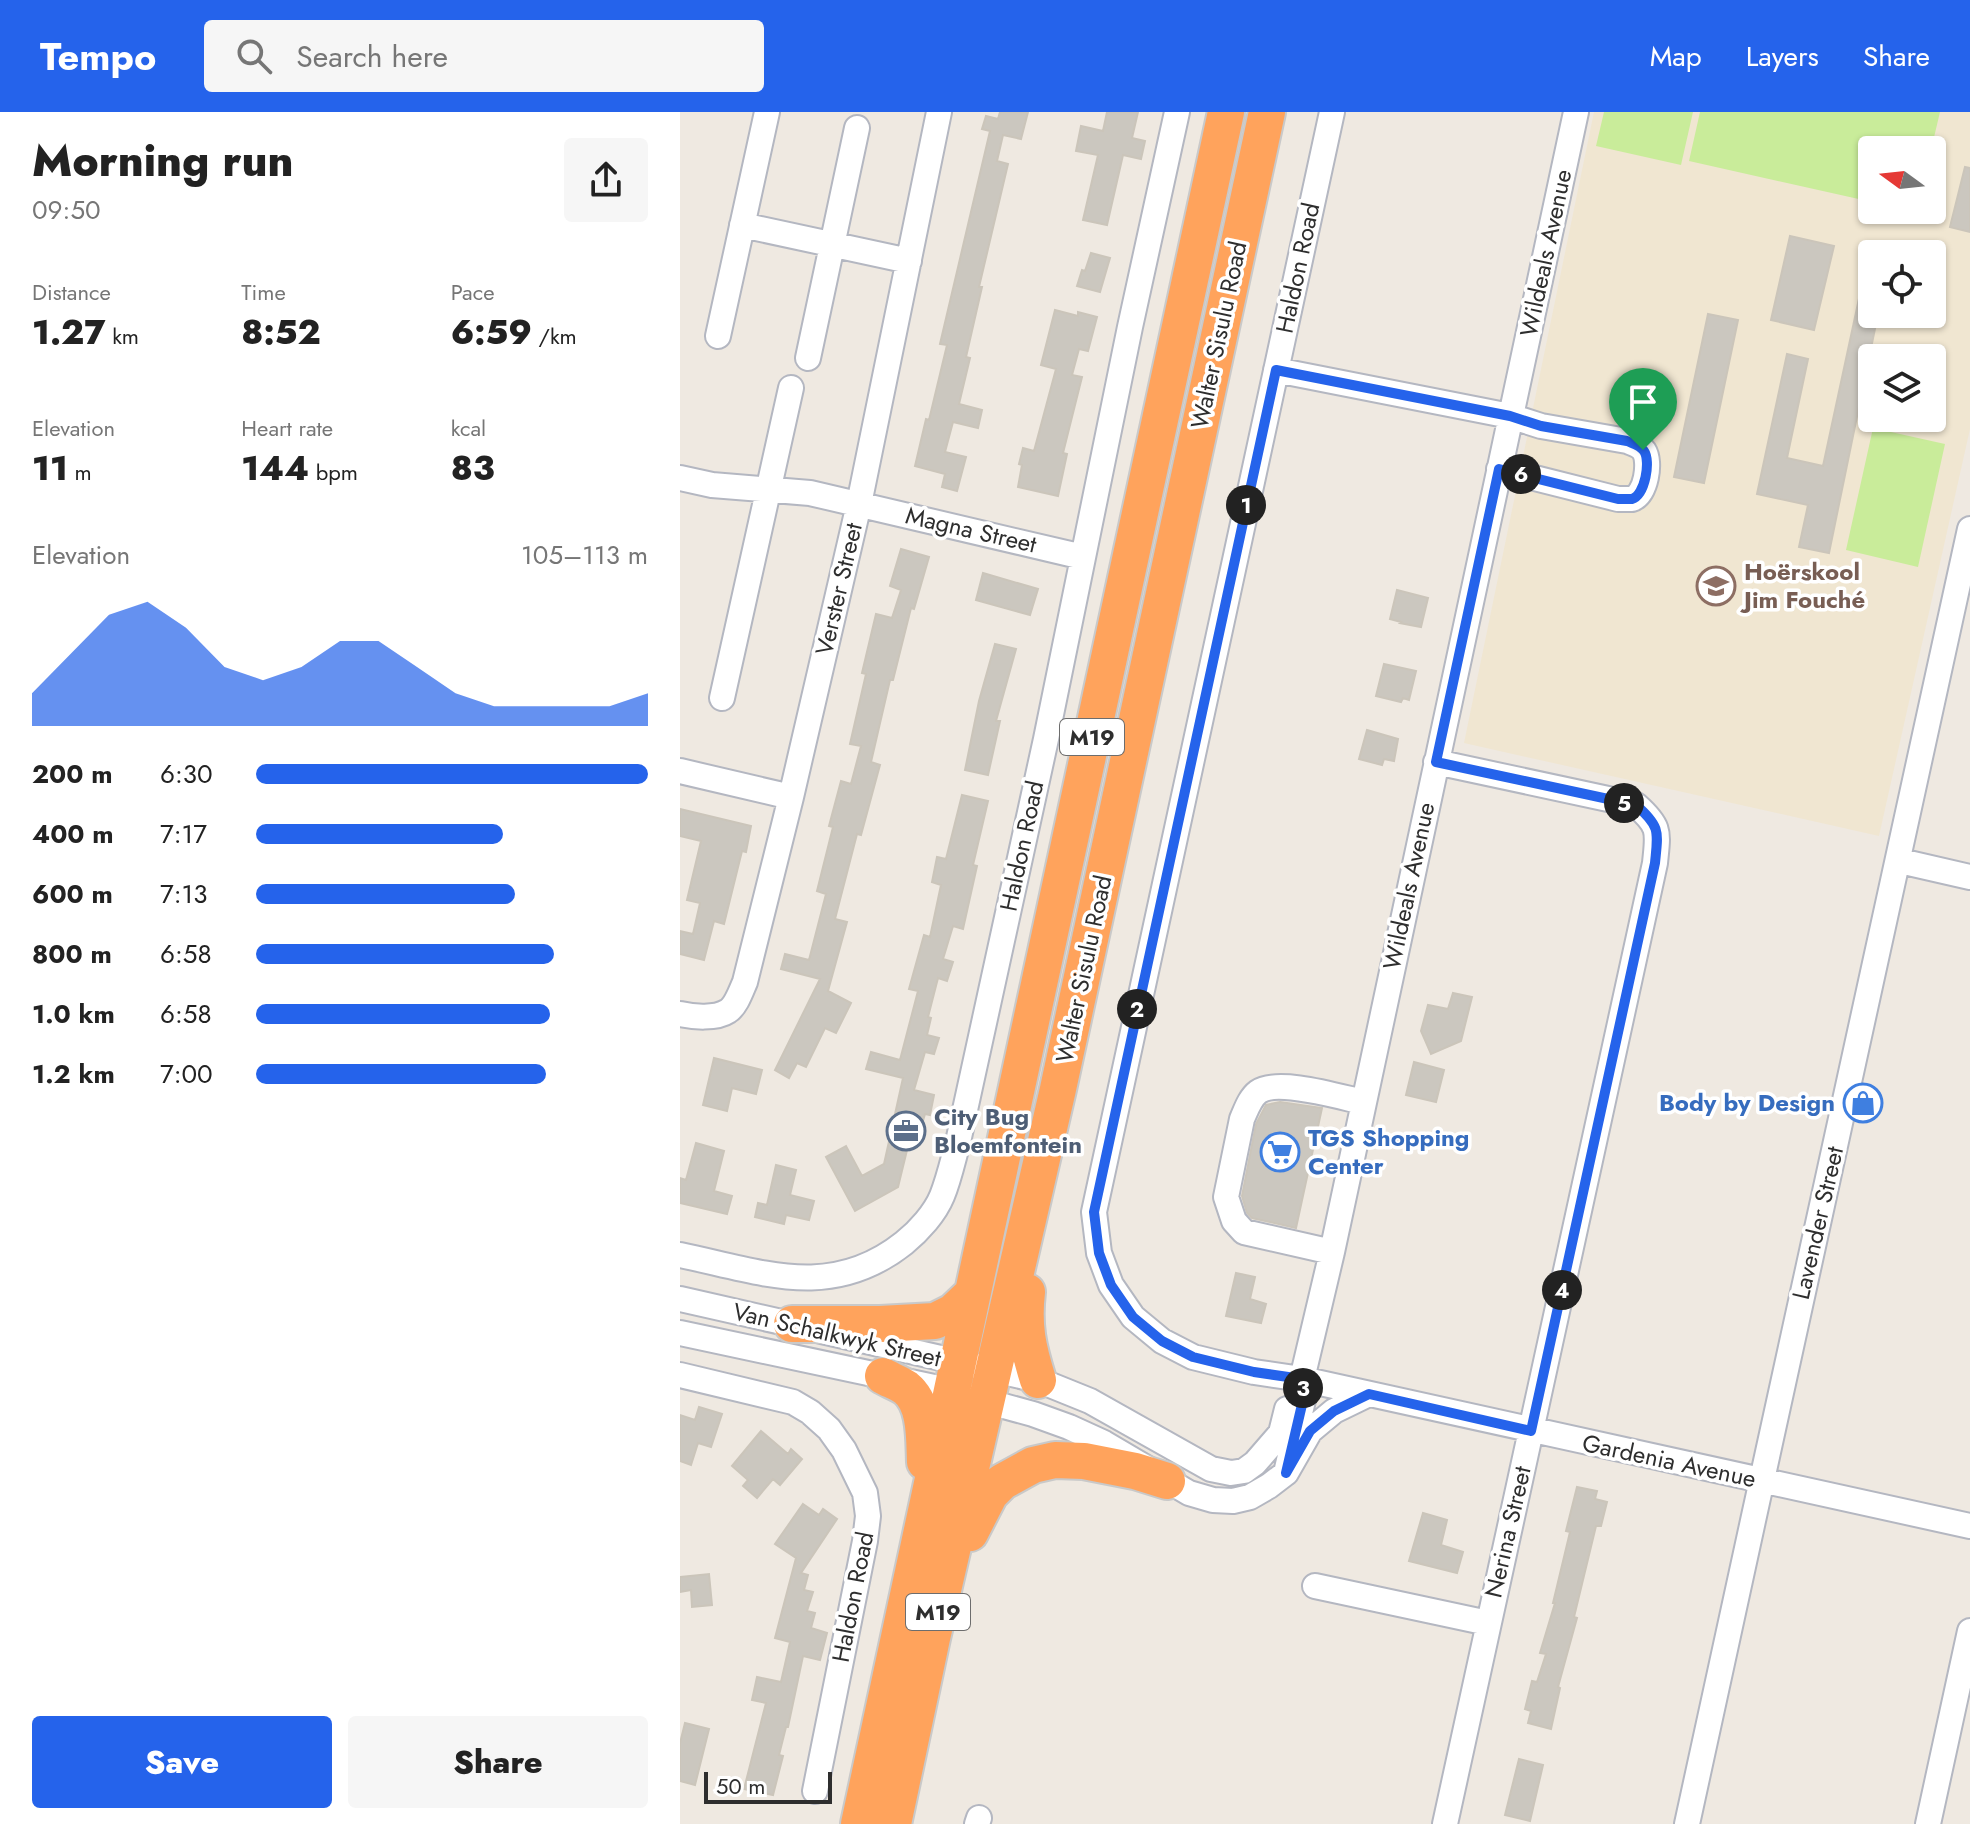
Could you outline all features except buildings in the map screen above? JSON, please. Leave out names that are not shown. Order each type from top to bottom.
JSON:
[{"type":"highway","name":"Walter Sisulu Road","points":[[859,1824],[1226,112]]},
{"type":"highway","name":"Walter Sisulu Road","points":[[893,1824],[932,1638],[1058,1089],[1267,112]]},
{"type":"highway","points":[[1038,1380],[1028,1351],[1026,1297],[1058,1089]]},
{"type":"highway","points":[[792,1324],[935,1321],[953,1312],[972,1294]]},
{"type":"highway","points":[[883,1376],[909,1391],[919,1408],[925,1465],[918,1548]]},
{"type":"highway","points":[[932,1638],[969,1536],[990,1494],[1002,1482],[1033,1465],[1055,1460],[1084,1461],[1167,1481]]},
{"type":"street","points":[[718,336],[767,112]]},
{"type":"street","name":"Verster Street","points":[[680,1014],[710,1016],[727,1012],[745,982],[859,504],[939,112]]},
{"type":"street","name":"Haldon Road","points":[[680,1255],[781,1275],[815,1279],[843,1275],[862,1269],[899,1247],[913,1236],[942,1198],[958,1142],[1046,739],[1177,112]]},
{"type":"street","name":"Haldon Road","points":[[1302,1379],[1254,1372],[1193,1357],[1162,1341],[1133,1317],[1111,1285],[1099,1253],[1094,1212],[1332,112]]},
{"type":"street","name":"Wildeals Avenue","points":[[1302,1379],[1332,1252],[1576,112]]},
{"type":"street","points":[[808,358],[857,128]]},
{"type":"street","points":[[742,225],[909,261]]},
{"type":"street","points":[[1276,370],[1627,441],[1639,445],[1648,461],[1642,490],[1631,499],[1618,499],[1499,469]]},
{"type":"street","points":[[722,698],[791,388]]},
{"type":"street","name":"Magna Street","points":[[680,478],[712,485],[810,493],[1083,557]]},
{"type":"street","name":"Lavender Street","points":[[1687,1824],[1900,861],[1970,529]]},
{"type":"street","name":"Nerina Street","points":[[1436,762],[1636,805],[1652,820],[1658,833],[1655,863],[1445,1824]]},
{"type":"street","points":[[680,771],[791,797]]},
{"type":"street","points":[[1900,861],[1970,877]]},
{"type":"street","points":[[1332,1252],[1244,1232],[1234,1221],[1226,1197],[1242,1119],[1257,1093],[1269,1087],[1299,1088],[1363,1102]]},
{"type":"street","name":"Van Schalkwyk Street","points":[[680,1299],[792,1324],[954,1376]]},
{"type":"street","name":"Van Schalkwyk Street","points":[[680,1333],[883,1376],[954,1376]]},
{"type":"street","points":[[1254,1372],[1273,1399],[1281,1433]]},
{"type":"street","name":"Haldon Road","points":[[680,1375],[793,1402],[810,1412],[829,1429],[844,1450],[865,1493],[868,1516],[865,1541],[815,1791]]},
{"type":"street","points":[[954,1376],[991,1386],[1033,1414],[1069,1427],[1129,1457],[1189,1493],[1213,1500],[1233,1501],[1250,1497],[1286,1473],[1310,1431],[1334,1411],[1369,1394]]},
{"type":"street","points":[[991,1386],[1038,1380],[1090,1401],[1211,1469],[1231,1473],[1244,1471],[1255,1463],[1281,1433],[1291,1394],[1302,1379]]},
{"type":"street","points":[[1286,1473],[1304,1396],[1302,1379]]},
{"type":"street","name":"Gardenia Avenue","points":[[1302,1379],[1970,1526]]},
{"type":"street","name":"Nerina Street","points":[[1315,1586],[1488,1623]]},
{"type":"street","points":[[1928,1824],[1970,1631]]},
{"type":"shaded area","name":"Hoërskool Jim Fouché","points":[[1594,112],[1970,112],[1970,429],[1879,836],[1464,743]]},
{"type":"green space","points":[[1604,112],[1693,112],[1681,165],[1596,146]]},
{"type":"green space","points":[[1700,112],[1940,112],[1934,136],[1858,136],[1858,199],[1689,161]]},
{"type":"green space","points":[[1872,432],[1891,432],[1945,444],[1918,567],[1846,550]]},
{"type":"place","name":"Hoërskool Jim Fouché","points":[[1716,586]]},
{"type":"place","name":"Body by Design","points":[[1863,1103]]},
{"type":"place","name":"City Bug Bloemfontein","points":[[906,1131]]},
{"type":"place","name":"TGS Shopping Center","points":[[1280,1152]]},
{"type":"route","points":[[1276,370],[1627,441],[1643,450],[1648,461],[1642,490],[1631,499],[1618,499],[1499,469],[1436,762],[1636,805],[1652,820],[1658,833],[1655,863],[1531,1431],[1369,1394],[1334,1411],[1310,1431],[1286,1473],[1304,1396],[1302,1379],[1254,1372],[1193,1357],[1162,1341],[1133,1317],[1111,1285],[1099,1253],[1094,1212],[1276,370]]}]
